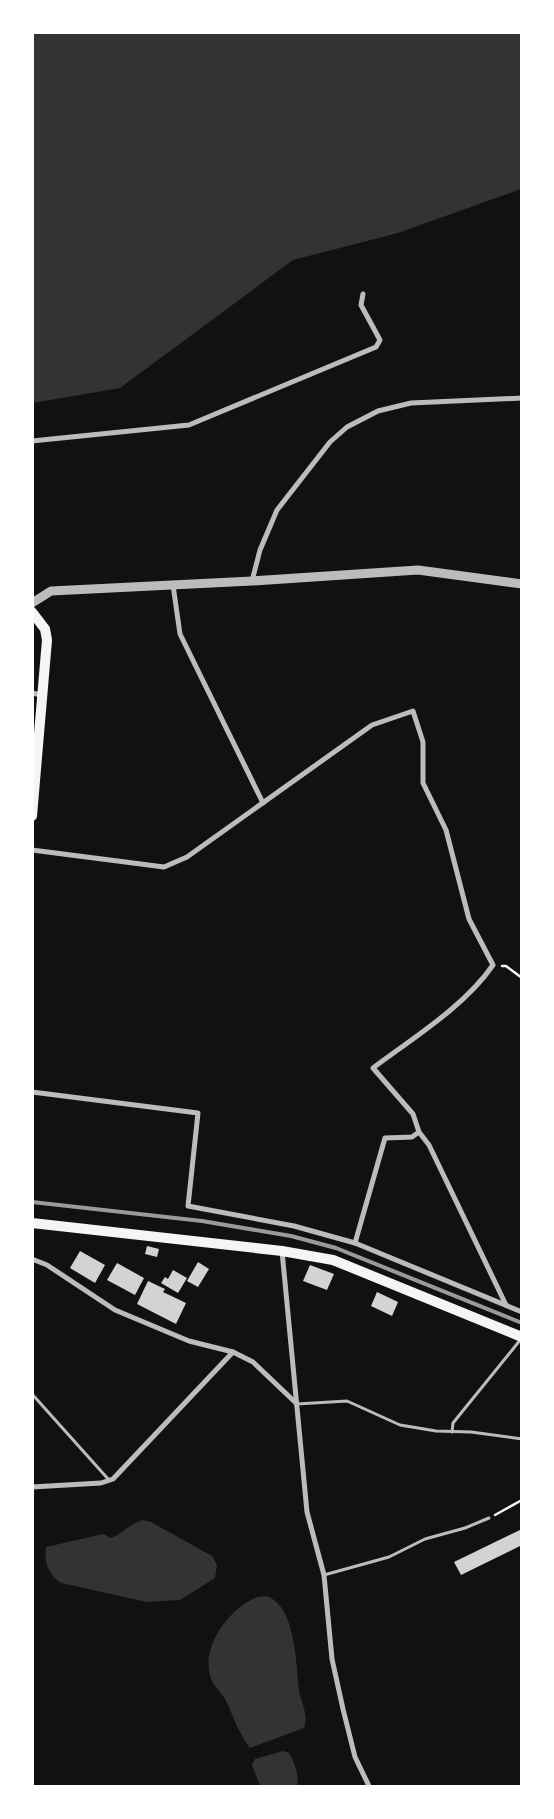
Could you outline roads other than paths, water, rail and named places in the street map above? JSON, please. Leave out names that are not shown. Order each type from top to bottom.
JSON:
[{"type":"main road","points":[[32,612],[45,629],[47,640],[38,694],[32,816]]},
{"type":"main road","points":[[32,1224],[282,1251],[333,1260],[522,1338]]},
{"type":"street","points":[[32,441],[189,425],[376,347],[380,340],[361,305],[363,294]]},
{"type":"street","points":[[252,581],[260,550],[277,510],[330,442],[347,427],[378,411],[411,403],[522,398]]},
{"type":"street","points":[[32,603],[51,591],[418,570],[522,584]]},
{"type":"street","points":[[173,585],[180,634],[263,803]]},
{"type":"street","points":[[32,850],[164,867],[187,856],[372,725],[413,711],[423,742],[423,783],[446,830],[469,919],[493,965],[482,982],[422,1032],[373,1068],[413,1114],[419,1132],[429,1145],[506,1305]]},
{"type":"street","points":[[32,1092],[198,1113],[188,1206],[294,1226],[355,1243],[522,1312]]},
{"type":"street","points":[[355,1243],[385,1138],[412,1136],[419,1132]]},
{"type":"street","points":[[282,1251],[307,1512],[324,1575],[332,1659],[355,1757],[369,1786]]},
{"type":"street","points":[[32,1259],[47,1264],[115,1310],[188,1341],[233,1352],[252,1362],[296,1404]]},
{"type":"street","points":[[32,1487],[101,1483],[110,1480],[233,1352]]},
{"type":"lane","points":[[452,1432],[453,1423],[522,1338]]},
{"type":"lane","points":[[32,1394],[110,1480]]},
{"type":"lane","points":[[296,1404],[347,1401],[400,1424],[522,1440]]},
{"type":"lane","points":[[324,1575],[389,1557],[425,1539],[465,1528],[489,1518]]},
{"type":"railway","points":[[32,1202],[202,1221],[291,1236],[336,1248],[522,1323]]}]
